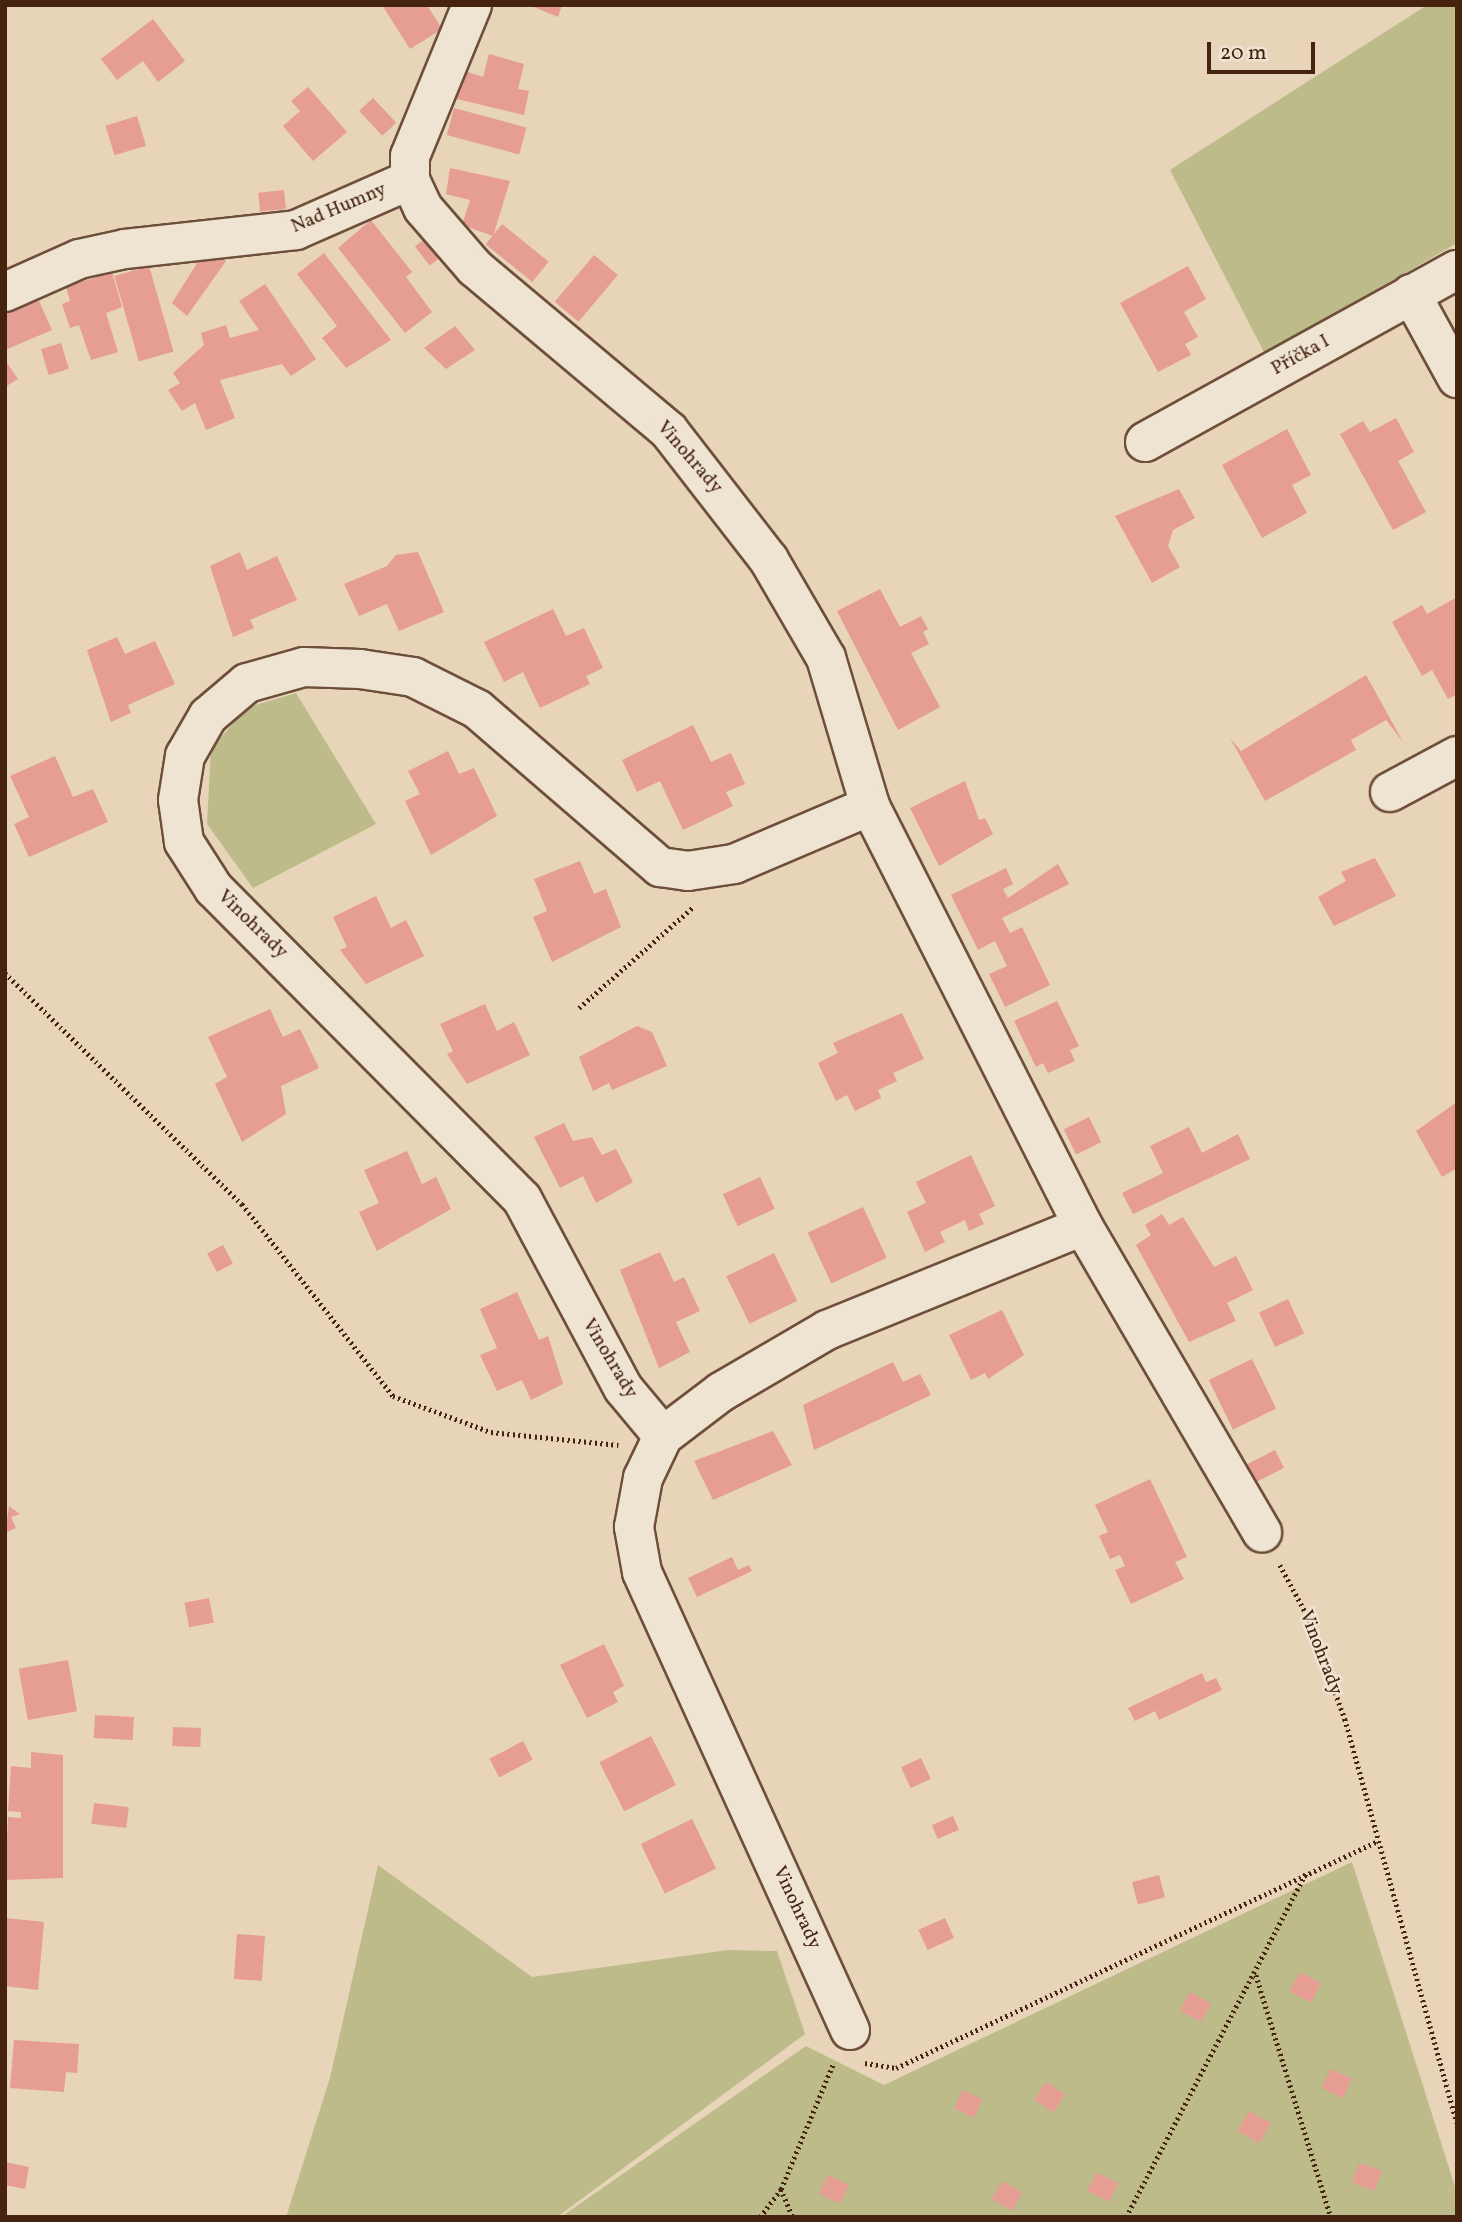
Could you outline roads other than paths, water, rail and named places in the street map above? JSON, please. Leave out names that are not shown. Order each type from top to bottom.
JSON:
[{"type":"street","name":"Nad Humny","points":[[5,292],[79,260],[125,249],[296,230],[410,180],[410,156],[472,5]]},
{"type":"street","name":"Vinohrady","points":[[410,180],[423,208],[475,268],[631,395],[708,476],[769,560],[826,657],[870,806],[1083,1226],[1262,1532]]},
{"type":"street","name":"Příčka I","points":[[1145,442],[1457,270]]},
{"type":"street","points":[[1411,294],[1457,378]]},
{"type":"street","name":"Vinohrady","points":[[663,1436],[623,1388],[522,1199],[214,889],[184,842],[178,800],[186,756],[208,716],[247,683],[304,667],[360,669],[413,677],[477,709],[640,856],[660,867],[708,868],[759,856],[870,806]]},
{"type":"street","points":[[1390,792],[1457,756]]},
{"type":"street","name":"Vinohrady","points":[[847,2045],[642,1572],[634,1527],[643,1478],[663,1436],[722,1392],[827,1330],[1083,1226]]}]
